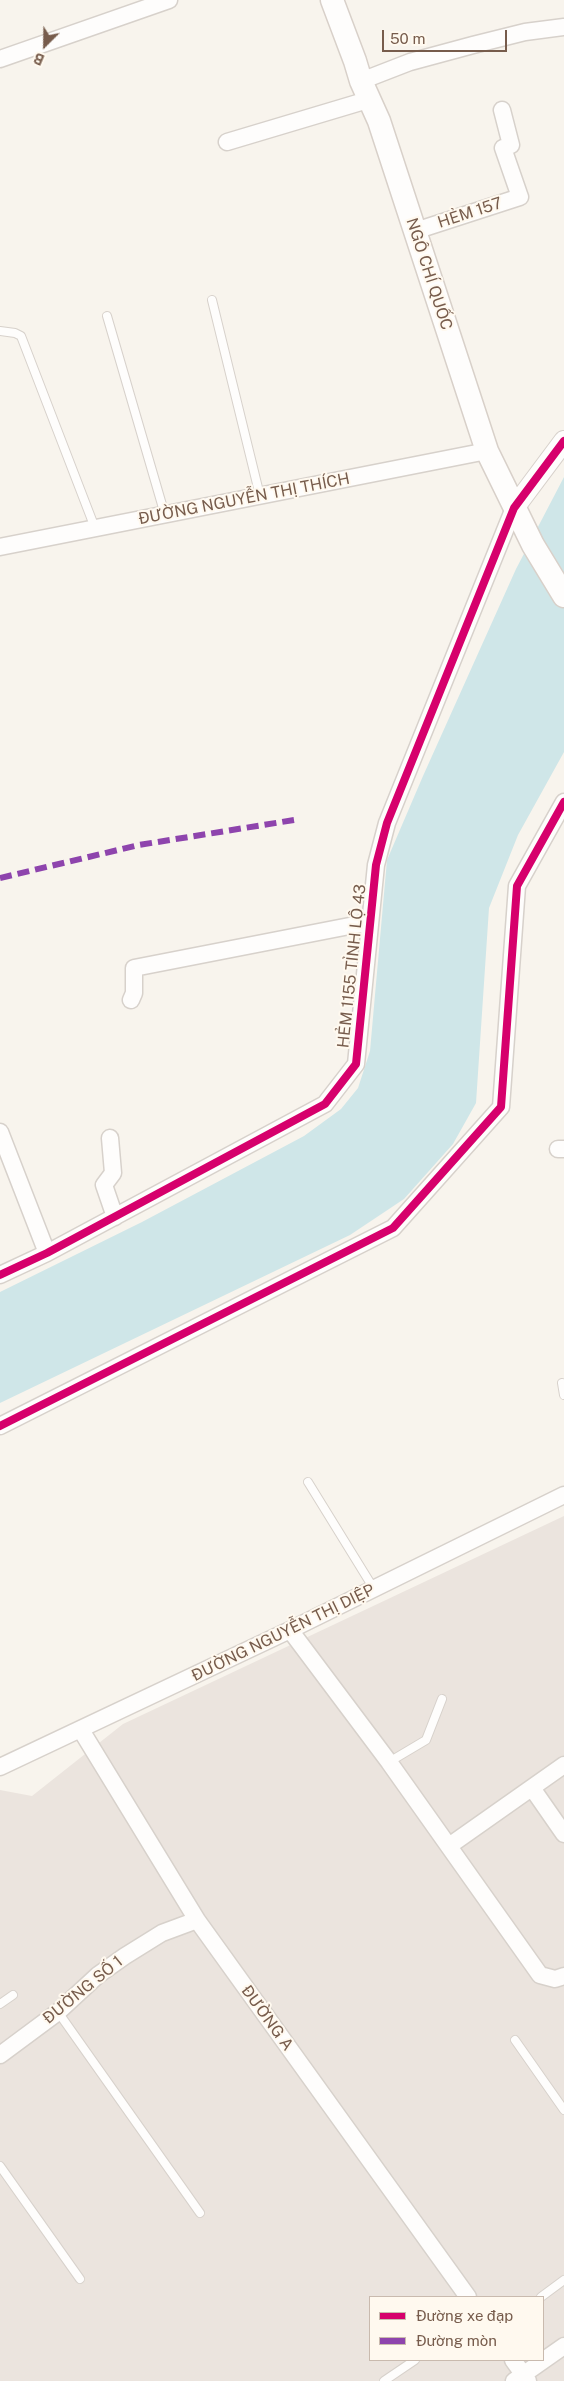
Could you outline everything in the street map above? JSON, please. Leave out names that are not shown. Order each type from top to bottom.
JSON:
[{"type":"main road","name":"NGÔ CHÍ QUỐC","points":[[332,0],[356,61],[415,231],[488,451],[533,545],[564,596]]},
{"type":"street","points":[[0,59],[169,0]]},
{"type":"street","points":[[227,142],[366,90],[410,62],[525,32],[564,27]]},
{"type":"street","name":"HẺM 157","points":[[415,231],[520,196],[503,148],[511,145],[502,110]]},
{"type":"street","points":[[514,508],[564,441]]},
{"type":"street","name":"ĐƯỜNG NGUYỄN THỊ THÍCH","points":[[0,547],[488,451]]},
{"type":"street","name":"HẺM 1155 TỈNH LỘ 43","points":[[0,1276],[115,1217],[324,1104],[356,1064],[376,865],[387,823],[514,508]]},
{"type":"street","points":[[0,1426],[393,1228],[501,1107],[517,886],[564,802]]},
{"type":"street","points":[[131,1000],[134,993],[134,968],[370,922]]},
{"type":"street","points":[[0,1132],[6,1164],[47,1253]]},
{"type":"street","points":[[110,1138],[113,1173],[104,1185],[115,1217]]},
{"type":"street","name":"ĐƯỜNG NGUYỄN THỊ DIỆP","points":[[0,1767],[290,1630],[564,1495]]},
{"type":"street","points":[[290,1630],[389,1762],[540,1975],[555,1979],[564,1976]]},
{"type":"street","name":"ĐƯỜNG A","points":[[81,1730],[197,1920],[467,2296]]},
{"type":"street","points":[[449,1846],[564,1765]]},
{"type":"street","points":[[532,1788],[564,1834]]},
{"type":"street","name":"ĐƯỜNG SỐ 1","points":[[0,2055],[58,2012],[98,1975],[125,1956],[162,1933],[197,1920]]},
{"type":"street","points":[[513,2361],[522,2379],[564,2346]]},
{"type":"lane","points":[[212,300],[260,496]]},
{"type":"lane","points":[[107,316],[165,515]]},
{"type":"lane","points":[[0,331],[15,333],[21,336],[95,528]]},
{"type":"lane","points":[[562,1383],[564,1395]]},
{"type":"lane","points":[[308,1482],[374,1589]]},
{"type":"lane","points":[[389,1762],[426,1740],[442,1698]]},
{"type":"lane","points":[[0,2004],[13,1994]]},
{"type":"lane","points":[[58,2012],[200,2214]]},
{"type":"lane","points":[[515,2040],[564,2110]]},
{"type":"lane","points":[[0,2166],[80,2279]]},
{"type":"lane","points":[[542,2296],[564,2280]]},
{"type":"lane","points":[[384,2381],[414,2361]]},
{"type":"shaded area","points":[[564,1516],[564,2381],[0,2381],[0,1790],[32,1796],[123,1724]]},
{"type":"water","points":[[564,477],[564,752],[518,835],[489,908],[476,1103],[453,1144],[404,1199],[350,1235],[0,1403],[0,1292],[142,1222],[304,1136],[341,1109],[358,1088],[370,1051],[387,860],[516,569]]},
{"type":"marked path","points":[[0,878],[139,845],[294,820]]},
{"type":"cycle path","points":[[0,1275],[47,1253],[325,1104],[356,1064],[376,865],[387,823],[514,508],[564,441]]},
{"type":"cycle path","points":[[0,1426],[393,1228],[501,1107],[517,886],[564,802]]}]
